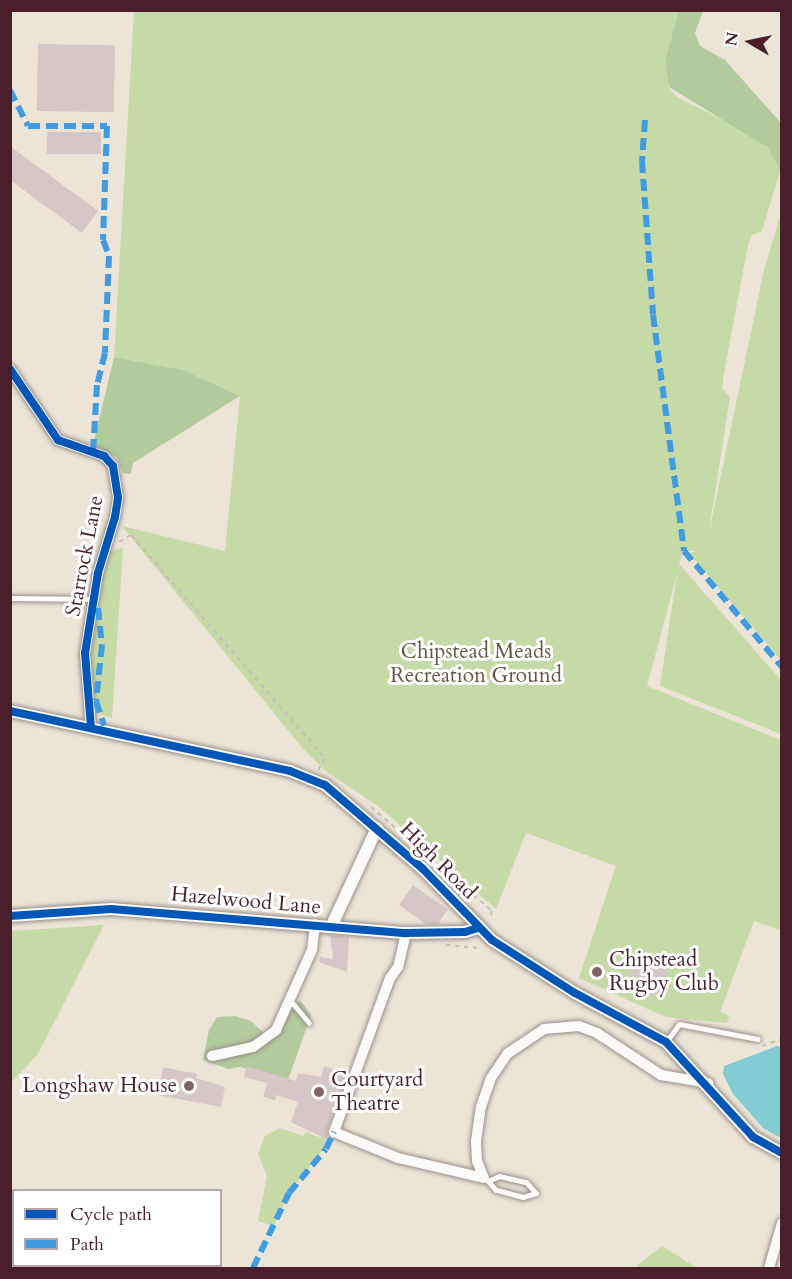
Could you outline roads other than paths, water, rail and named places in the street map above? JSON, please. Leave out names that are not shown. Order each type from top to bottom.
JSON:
[{"type":"street","name":"Starrock Lane","points":[[10,369],[58,440],[104,456],[113,466],[118,498],[93,599],[84,677],[91,728]]},
{"type":"street","name":"High Road","points":[[10,711],[308,777],[326,785],[377,828],[482,929],[574,993],[666,1042],[708,1083],[753,1137],[782,1153]]},
{"type":"street","name":"Hazelwood Lane","points":[[330,927],[377,828]]},
{"type":"street","name":"Hazelwood Lane","points":[[10,916],[111,909],[406,933],[465,932],[482,929]]},
{"type":"street","points":[[212,1056],[261,1043],[282,1021],[288,997],[312,950],[315,924]]},
{"type":"street","points":[[406,933],[398,967],[390,978],[334,1132],[398,1158],[486,1180]]},
{"type":"street","points":[[486,1180],[477,1161],[476,1141],[481,1107],[491,1078],[507,1054],[544,1029],[579,1026],[661,1075],[708,1083]]},
{"type":"street","points":[[769,1269],[782,1223]]},
{"type":"lane","points":[[10,598],[93,599]]},
{"type":"lane","points":[[288,997],[309,1023]]},
{"type":"lane","points":[[666,1042],[678,1024],[758,1039]]},
{"type":"lane","points":[[499,1176],[513,1179],[533,1187],[536,1193],[531,1197],[508,1194],[496,1190],[486,1180],[499,1176]]},
{"type":"water","points":[[777,1046],[782,1047],[781,1138],[763,1128],[733,1094],[723,1074],[724,1066]]},
{"type":"place","name":"Chipstead Rugby Club","points":[[597,972]]},
{"type":"place","name":"Longshaw House","points":[[189,1086]]},
{"type":"place","name":"Courtyard Theatre","points":[[319,1092]]},
{"type":"park label","name":"Chipstead Meads Recreation Ground","points":[[476,664]]}]
